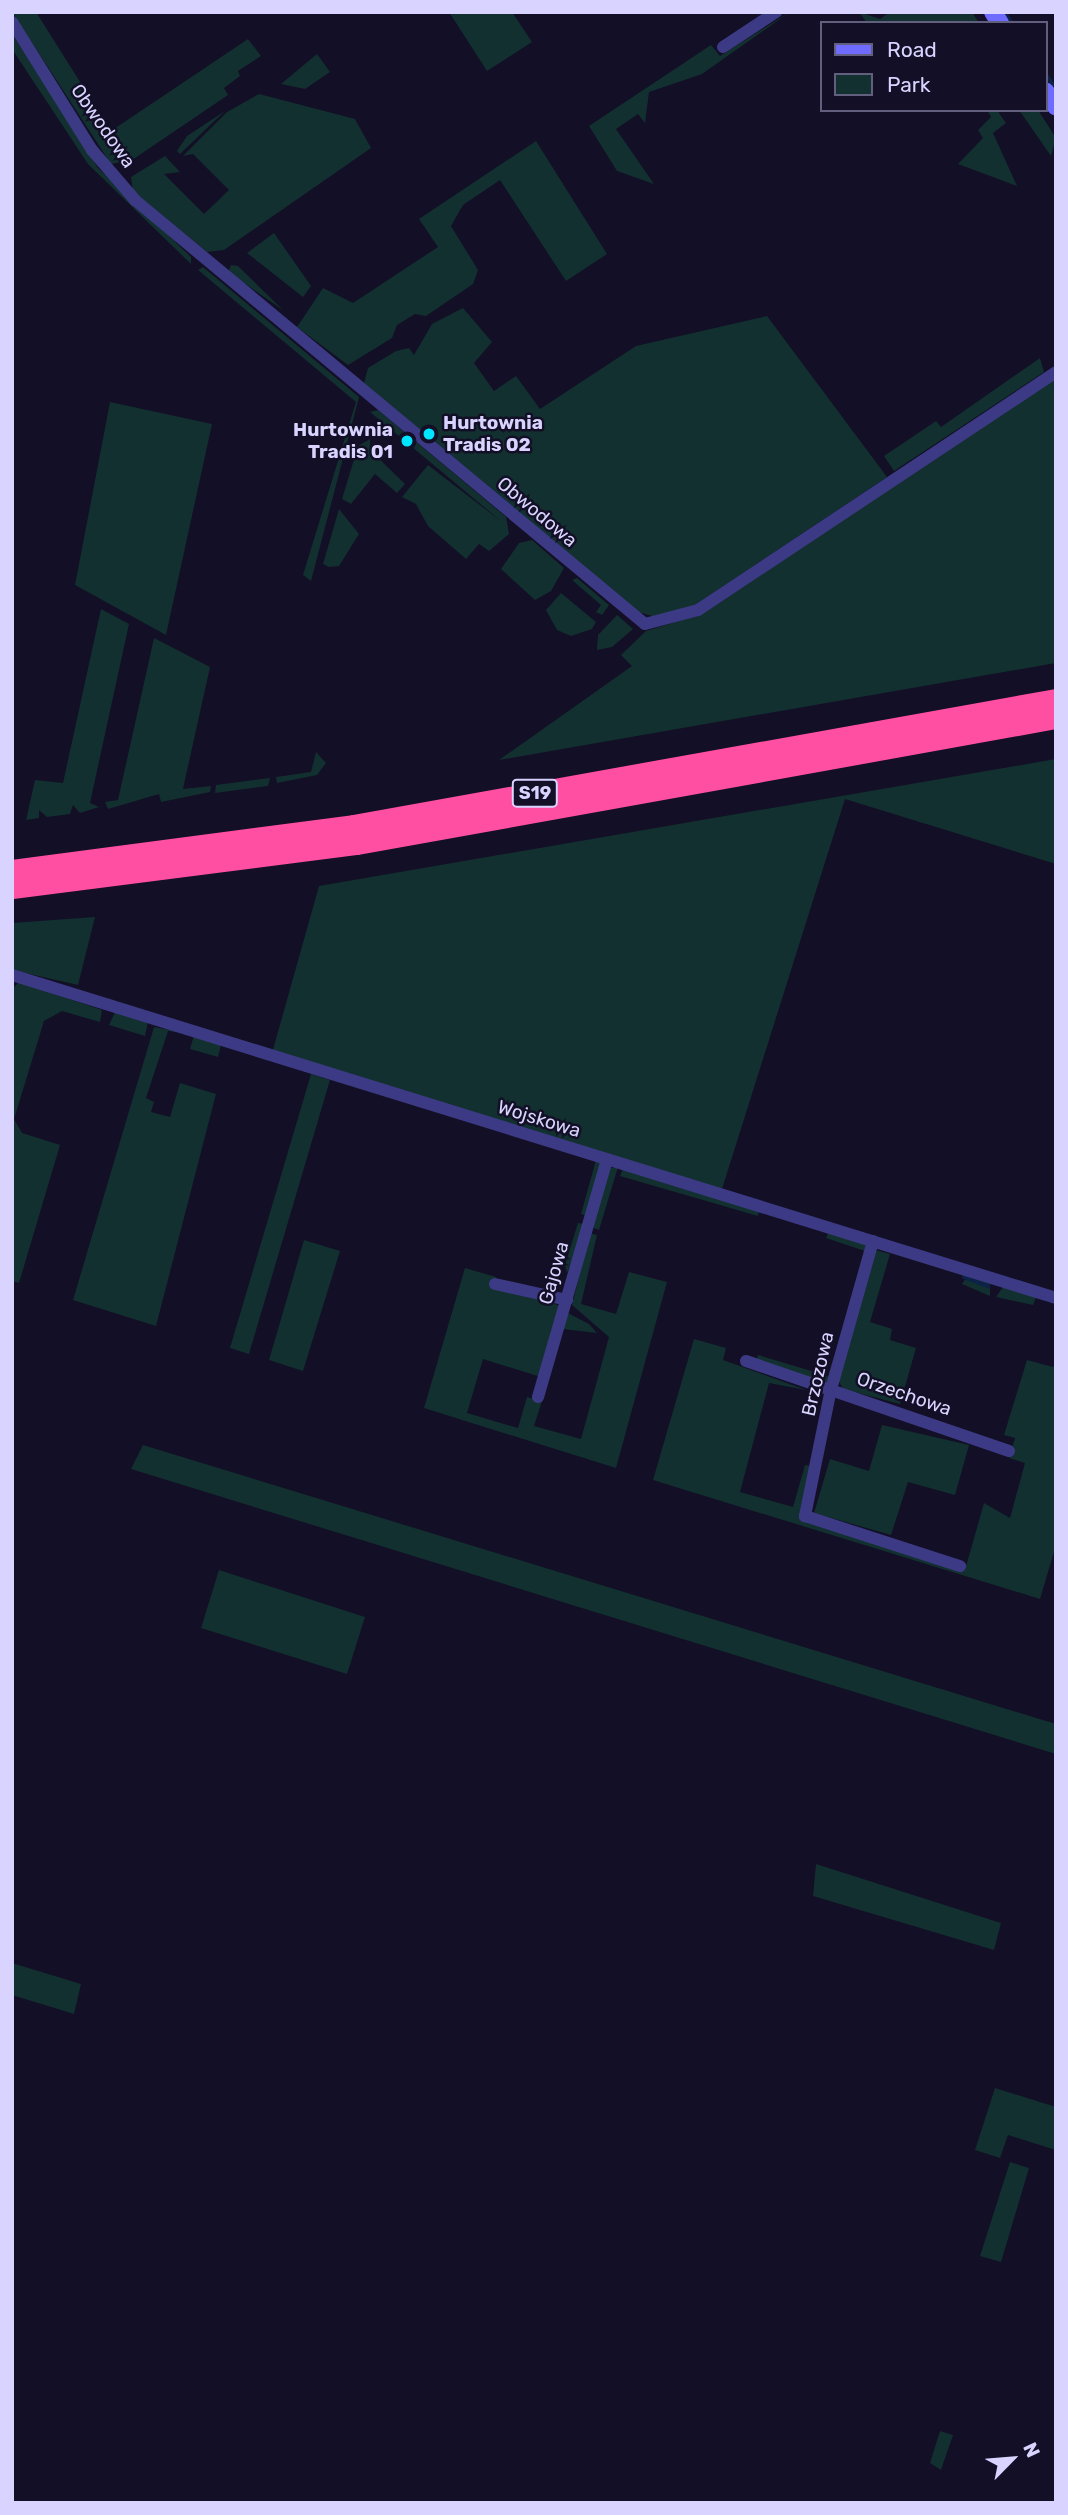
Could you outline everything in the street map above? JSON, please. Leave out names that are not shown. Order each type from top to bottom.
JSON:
[{"type":"highway","name":"S19","points":[[12,870],[353,825],[1056,699]]},
{"type":"highway","name":"S19","points":[[12,888],[357,844],[1056,718]]},
{"type":"street","points":[[723,47],[776,12]]},
{"type":"street","name":"Obwodowa","points":[[12,22],[92,150],[135,200],[645,624],[698,610],[1056,372]]},
{"type":"street","name":"Wojskowa","points":[[12,975],[1056,1298]]},
{"type":"street","name":"Gajowa","points":[[538,1397],[607,1160]]},
{"type":"street","name":"Brzozowa","points":[[873,1241],[831,1389],[805,1516],[960,1566]]},
{"type":"street","points":[[495,1284],[567,1300]]},
{"type":"street","name":"Orzechowa","points":[[746,1361],[1009,1451]]},
{"type":"green space","points":[[12,12],[36,12],[111,131],[248,39],[261,56],[238,71],[240,76],[224,88],[228,95],[132,160],[111,164]]},
{"type":"green space","points":[[449,12],[512,12],[532,42],[487,71]]},
{"type":"green space","points":[[790,12],[702,74],[649,92],[645,123],[638,114],[616,129],[654,184],[617,171],[589,126],[711,45],[720,56]]},
{"type":"green space","points":[[859,12],[880,19],[890,12],[972,12],[978,21],[866,21]]},
{"type":"green space","points":[[12,34],[98,168],[191,257],[191,264],[88,164],[12,49]]},
{"type":"green space","points":[[317,54],[330,72],[305,89],[281,84]]},
{"type":"green space","points":[[259,94],[355,119],[371,148],[224,250],[207,252],[133,191],[131,177],[165,156],[180,172],[164,174],[204,214],[229,190],[193,154],[183,156],[227,112]]},
{"type":"green space","points":[[225,111],[180,154],[177,151],[187,136]]},
{"type":"green space","points":[[988,112],[998,112],[1006,123],[993,133],[1017,186],[958,164],[983,138],[978,130],[991,117]]},
{"type":"green space","points":[[1020,112],[1039,112],[1056,138],[1051,156]]},
{"type":"green space","points":[[536,141],[607,254],[566,281],[500,180],[463,205],[451,226],[478,270],[473,284],[426,316],[415,314],[397,325],[392,338],[348,365],[297,327],[323,288],[353,303],[438,247],[419,219]]},
{"type":"green space","points":[[274,233],[311,286],[303,297],[247,253]]},
{"type":"green space","points":[[231,265],[238,266],[283,310],[228,272]]},
{"type":"green space","points":[[203,267],[359,397],[311,581],[303,575],[356,402],[198,270]]},
{"type":"green space","points":[[463,308],[492,342],[474,363],[494,391],[516,376],[540,409],[636,346],[767,316],[887,477],[686,611],[655,617],[639,612],[364,383],[368,368],[396,351],[409,348],[414,355],[432,324]]},
{"type":"green space","points":[[1040,358],[1044,372],[894,471],[884,456],[936,421],[941,427]]},
{"type":"green space","points":[[1056,378],[1056,663],[499,760],[632,666],[621,655],[646,631],[699,615]]},
{"type":"green space","points":[[110,402],[212,424],[166,635],[75,585]]},
{"type":"green space","points":[[378,410],[506,517],[509,534],[489,551],[479,544],[466,559],[428,526],[416,504],[402,497],[428,465],[502,522],[370,412]]},
{"type":"green space","points":[[370,439],[370,450],[405,484],[397,493],[375,474],[351,504],[342,499],[358,446]]},
{"type":"green space","points":[[339,509],[359,534],[339,566],[329,567],[323,564]]},
{"type":"green space","points":[[532,540],[564,568],[551,591],[535,600],[501,569],[519,543]]},
{"type":"green space","points":[[577,578],[609,605],[602,615],[596,612],[601,605],[572,580]]},
{"type":"green space","points":[[561,593],[596,622],[592,629],[571,636],[557,630],[546,610]]},
{"type":"green space","points":[[101,609],[129,624],[90,803],[99,807],[80,813],[73,805],[70,814],[47,817],[39,810],[39,818],[26,820],[35,780],[63,783]]},
{"type":"green space","points":[[617,615],[633,629],[612,647],[597,650],[598,635]]},
{"type":"green space","points":[[154,638],[210,667],[183,789],[211,786],[210,792],[161,802],[159,794],[108,809],[105,802],[118,800]]},
{"type":"green space","points":[[316,752],[326,763],[317,775],[277,783],[276,777],[311,772]]},
{"type":"green space","points":[[1056,759],[1056,864],[845,799],[722,1189],[272,1053],[319,886]]},
{"type":"green space","points":[[270,778],[268,786],[215,793],[216,785]]},
{"type":"green space","points":[[95,917],[78,985],[12,970],[12,923]]},
{"type":"green space","points":[[19,982],[102,1010],[100,1022],[62,1011],[44,1021],[14,1119],[22,1133],[60,1145],[19,1283],[12,1281],[12,989]]},
{"type":"green space","points":[[115,1012],[148,1022],[145,1036],[109,1025]]},
{"type":"green space","points":[[154,1027],[186,1033],[168,1031],[146,1098],[154,1102],[151,1112],[170,1117],[180,1083],[216,1094],[156,1326],[73,1300]]},
{"type":"green space","points":[[194,1035],[221,1045],[218,1057],[190,1049]]},
{"type":"green space","points":[[311,1074],[330,1080],[249,1354],[230,1348]]},
{"type":"green space","points":[[596,1160],[601,1162],[588,1216],[581,1214]]},
{"type":"green space","points":[[618,1167],[599,1230],[591,1227],[610,1168]]},
{"type":"green space","points":[[623,1169],[759,1209],[758,1216],[620,1176]]},
{"type":"green space","points":[[578,1223],[585,1224],[567,1273],[565,1265]]},
{"type":"green space","points":[[590,1233],[597,1235],[581,1304],[616,1314],[629,1272],[667,1282],[616,1468],[424,1408],[465,1268],[496,1277],[494,1286],[561,1306],[541,1377],[483,1359],[467,1413],[518,1428],[527,1397],[542,1401],[534,1426],[581,1439],[609,1337],[572,1305]]},
{"type":"green space","points":[[828,1233],[867,1243],[865,1251],[826,1238]]},
{"type":"green space","points":[[304,1240],[340,1251],[303,1371],[269,1360]]},
{"type":"green space","points":[[875,1250],[890,1254],[870,1322],[892,1329],[890,1340],[916,1348],[900,1404],[843,1389],[838,1380]]},
{"type":"green space","points":[[967,1276],[990,1284],[990,1296],[962,1284]]},
{"type":"green space","points":[[1003,1287],[1037,1295],[1033,1305],[996,1297]]},
{"type":"green space","points":[[568,1313],[589,1324],[597,1333],[563,1329]]},
{"type":"green space","points":[[694,1339],[726,1348],[723,1360],[806,1390],[769,1383],[740,1492],[793,1507],[805,1465],[812,1466],[807,1523],[965,1570],[984,1503],[1010,1518],[1025,1463],[1009,1458],[1015,1438],[1004,1435],[1027,1360],[1053,1367],[1056,1361],[1056,1545],[1040,1599],[653,1480]]},
{"type":"green space","points":[[836,1349],[827,1384],[756,1362],[758,1355],[828,1376]]},
{"type":"green space","points":[[882,1425],[969,1445],[955,1495],[908,1482],[891,1535],[814,1513],[830,1459],[869,1471]]},
{"type":"green space","points":[[143,1445],[1056,1724],[1056,1754],[131,1469]]},
{"type":"green space","points":[[219,1570],[365,1617],[347,1674],[201,1628]]},
{"type":"green space","points":[[816,1864],[1001,1923],[994,1950],[813,1896]]},
{"type":"green space","points":[[12,1963],[81,1984],[74,2014],[12,1995]]},
{"type":"green space","points":[[995,2088],[1056,2107],[1056,2150],[1008,2135],[1000,2158],[975,2150]]},
{"type":"green space","points":[[1010,2162],[1029,2168],[1001,2262],[980,2256]]},
{"type":"green space","points":[[940,2431],[953,2435],[941,2470],[930,2463]]},
{"type":"waterway","points":[[1005,12],[1011,21]]},
{"type":"waterway","points":[[1047,76],[1056,89]]},
{"type":"waterway","points":[[964,1277],[988,1286]]},
{"type":"place","name":"Hurtownia Tradis 02","points":[[429,434]]},
{"type":"place","name":"Hurtownia Tradis 01","points":[[407,441]]}]
